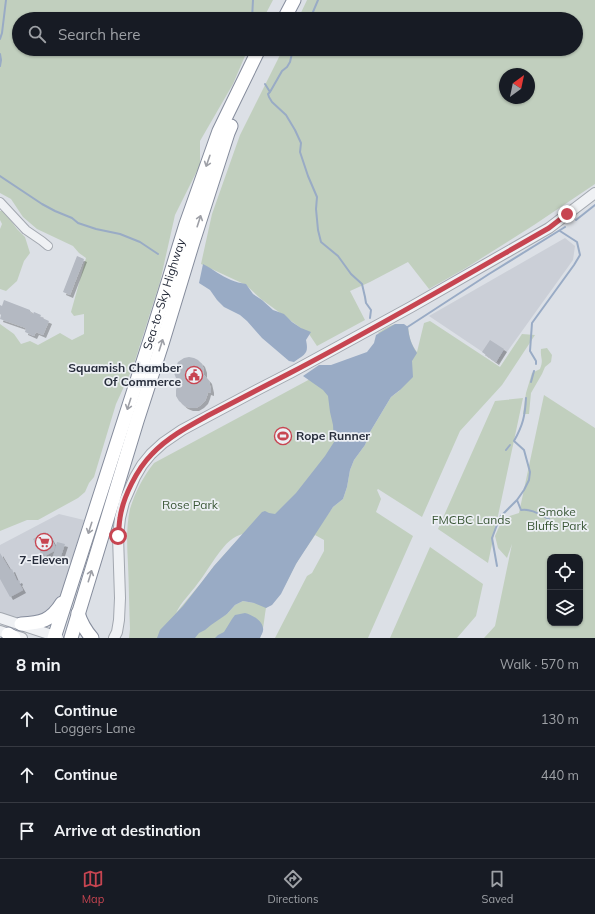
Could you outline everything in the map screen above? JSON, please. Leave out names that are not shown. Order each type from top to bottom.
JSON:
[{"type":"highway","points":[[278,12],[284,0]]},
{"type":"highway","points":[[288,12],[294,0]]},
{"type":"highway","name":"Sea-to-Sky Highway","points":[[56,637],[194,202],[219,131],[256,56]]},
{"type":"highway","name":"Sea-to-Sky Highway","points":[[71,638],[137,421],[228,133],[266,56]]},
{"type":"highway","points":[[21,624],[42,622],[48,619],[53,615],[71,590]]},
{"type":"highway","points":[[78,613],[84,628],[92,638]]},
{"type":"street","points":[[114,638],[117,632],[119,605],[118,536],[120,518],[124,502],[135,477],[151,454],[163,443],[182,430],[411,307],[549,228],[595,193]]},
{"type":"street","points":[[0,202],[26,230],[48,246]]},
{"type":"street","points":[[0,618],[56,637]]},
{"type":"street","points":[[7,634],[22,638]]},
{"type":"shaded area","points":[[565,238],[575,246],[573,260],[499,363],[429,316]]},
{"type":"shaded area","points":[[59,514],[84,520],[57,603],[43,616],[21,618],[0,613],[0,545]]},
{"type":"green space","points":[[0,0],[273,0],[267,12],[12,12],[12,56],[245,56],[233,84],[200,141],[200,165],[175,215],[160,282],[133,367],[116,404],[94,477],[89,483],[85,492],[78,498],[38,520],[27,520],[0,531],[0,324],[14,334],[21,344],[30,341],[38,345],[60,333],[72,340],[84,334],[84,314],[74,316],[71,312],[86,258],[73,246],[37,229],[23,217],[11,199],[0,193]]},
{"type":"green space","points":[[307,0],[595,0],[595,184],[534,225],[466,268],[429,289],[408,262],[350,291],[365,320],[317,346],[309,334],[261,299],[246,285],[201,264],[212,214],[240,135],[280,56],[583,56],[583,12],[301,12]]},
{"type":"green space","points":[[0,211],[4,211],[25,237],[30,253],[24,261],[17,281],[6,291],[0,289],[0,229],[2,224],[0,220]]},
{"type":"green space","points":[[430,321],[500,367],[522,334],[535,335],[502,385],[460,431],[422,517],[378,489],[377,490],[381,499],[376,512],[413,536],[368,638],[275,638],[307,576],[312,573],[324,551],[324,540],[315,535],[298,560],[280,594],[266,608],[260,638],[182,638],[227,614],[235,605],[243,601],[254,603],[333,507],[343,499],[354,460],[365,445],[370,432],[391,397],[399,391],[412,374],[412,361],[378,333],[389,326],[396,324],[408,327],[413,346],[417,352],[424,323]]},
{"type":"green space","points":[[547,348],[552,355],[551,362],[545,367],[531,393],[529,414],[523,414],[526,393],[532,373],[540,369],[542,363],[541,349]]},
{"type":"green space","name":"Rose Park","points":[[312,378],[331,397],[339,442],[321,468],[173,638],[129,638],[127,530],[130,509],[143,479],[154,463]],"holes":[[[243,534],[201,583],[176,613],[218,554],[236,536]]]},
{"type":"green space","name":"Smoke Bluffs Park","points":[[544,395],[595,428],[595,638],[484,638],[495,626],[512,544],[507,558],[498,548],[495,536],[503,518],[519,513]]},
{"type":"green space","name":"FMCBC Lands","points":[[523,398],[488,563],[438,529],[495,401]]},
{"type":"green space","name":"FMCBC Lands","points":[[430,547],[483,584],[476,616],[457,638],[390,638]]},
{"type":"water","points":[[203,264],[227,278],[246,284],[253,294],[273,310],[284,314],[301,328],[311,332],[306,340],[307,348],[305,353],[294,362],[289,361],[262,338],[240,315],[224,307],[210,290],[199,283]]},
{"type":"water","points":[[395,324],[404,324],[408,327],[413,347],[417,353],[412,361],[413,377],[391,397],[370,432],[365,445],[354,460],[343,499],[333,507],[296,564],[281,594],[272,605],[266,608],[254,603],[243,601],[235,605],[227,614],[199,633],[195,638],[157,638],[160,630],[183,606],[214,566],[262,512],[265,511],[275,514],[296,493],[334,442],[333,425],[328,396],[323,390],[303,376],[319,365],[331,365],[367,352],[374,343],[376,335]]},
{"type":"water","points":[[245,613],[259,620],[261,623],[263,632],[260,638],[215,638],[224,632],[235,615]]},
{"type":"building","points":[[77,256],[84,259],[70,295],[63,292]]},
{"type":"building","points":[[4,300],[30,310],[30,313],[33,314],[34,312],[41,315],[40,317],[49,321],[43,335],[36,332],[34,336],[25,332],[26,328],[0,319],[0,305],[2,306]]},
{"type":"building","points":[[490,340],[504,349],[496,362],[482,352]]},
{"type":"building","points":[[189,357],[198,360],[202,364],[204,375],[209,381],[211,393],[208,392],[205,401],[196,408],[185,406],[176,396],[178,382],[181,382],[176,378],[174,373],[178,362]]},
{"type":"building","name":"7-Eleven","points":[[46,532],[55,546],[54,551],[45,556],[44,554],[42,555],[33,539]]},
{"type":"building","points":[[57,542],[65,544],[60,559],[53,557]]},
{"type":"building","points":[[0,553],[10,570],[12,569],[17,581],[19,580],[23,590],[10,597],[0,579]]},
{"type":"waterway","points":[[0,39],[6,0]]},
{"type":"waterway","points":[[252,12],[253,0]]},
{"type":"waterway","points":[[313,12],[318,0]]},
{"type":"waterway","points":[[0,54],[0,66]]},
{"type":"waterway","points":[[291,56],[287,67],[282,71],[268,94],[272,102],[286,115],[301,143],[300,152],[317,197],[316,209],[321,242],[338,256],[351,274],[362,284],[366,303],[371,310],[370,318]]},
{"type":"waterway","points":[[265,84],[270,92]]},
{"type":"waterway","points":[[0,176],[42,204],[72,218],[78,223],[96,229],[120,234],[140,242],[158,254]]},
{"type":"waterway","points":[[576,220],[595,205]]},
{"type":"waterway","points":[[406,328],[565,227]]},
{"type":"waterway","points":[[536,364],[536,361],[530,351],[532,323],[580,255],[577,242],[560,231]]},
{"type":"waterway","points":[[531,382],[534,371]]},
{"type":"waterway","points":[[497,566],[492,538],[500,517],[517,500],[529,480],[530,472],[524,450],[514,441],[523,420],[526,398]]},
{"type":"waterway","points":[[506,450],[510,445]]},
{"type":"waterway","points":[[517,500],[521,510],[532,511],[549,519]]},
{"type":"place","name":"Squamish Chamber Of Commerce","points":[[194,375]]},
{"type":"place","name":"Rope Runner","points":[[283,436]]},
{"type":"place","name":"7-Eleven","points":[[44,542]]},
{"type":"route","points":[[118,536],[124,502],[135,477],[151,454],[163,443],[182,430],[411,307],[549,228],[567,214]]}]
